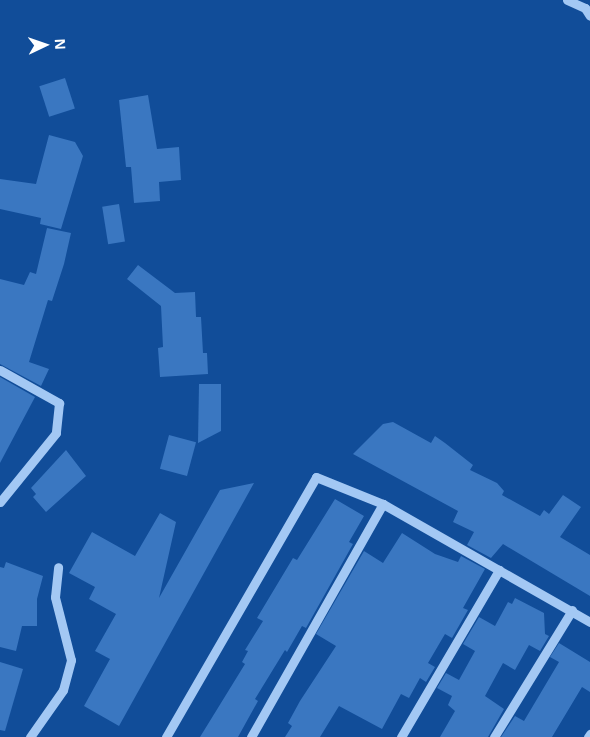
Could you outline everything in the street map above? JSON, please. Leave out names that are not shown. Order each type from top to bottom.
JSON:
[{"type":"street","points":[[567,0],[584,8],[590,16]]},
{"type":"street","points":[[0,370],[59,403],[56,433],[0,502]]},
{"type":"street","points":[[166,737],[316,477],[383,504],[572,610],[590,622]]},
{"type":"street","points":[[251,737],[383,504]]},
{"type":"street","points":[[30,737],[63,690],[71,660],[55,597],[58,567]]},
{"type":"street","points":[[401,737],[498,570]]},
{"type":"street","points":[[494,737],[572,610]]},
{"type":"building","points":[[65,78],[75,108],[49,117],[39,86]]},
{"type":"building","points":[[148,95],[157,149],[179,147],[181,180],[159,182],[160,201],[134,203],[131,167],[126,167],[119,100]]},
{"type":"building","points":[[49,135],[75,142],[83,156],[61,229],[40,224],[41,218],[0,209],[0,179],[36,184]]},
{"type":"building","points":[[119,204],[125,242],[108,244],[102,207]]},
{"type":"building","points":[[47,228],[71,233],[64,264],[52,301],[48,300],[29,362],[49,369],[41,386],[0,364],[0,279],[24,285],[30,272],[36,274]]},
{"type":"building","points":[[138,265],[175,293],[195,292],[196,317],[201,317],[203,353],[207,353],[208,374],[160,377],[158,348],[163,347],[161,306],[127,279]]},
{"type":"building","points":[[0,377],[35,397],[0,463]]},
{"type":"building","points":[[199,384],[221,384],[221,431],[198,443]]},
{"type":"building","points":[[393,422],[431,443],[435,436],[473,465],[470,470],[497,483],[504,491],[502,495],[540,516],[544,510],[549,514],[563,495],[581,507],[560,537],[590,555],[590,596],[503,544],[491,558],[467,545],[474,532],[453,522],[458,511],[353,454],[383,424]]},
{"type":"building","points":[[169,435],[196,442],[187,476],[160,469]]},
{"type":"building","points":[[66,450],[86,476],[46,512],[33,497],[36,494],[31,488]]},
{"type":"building","points":[[254,483],[119,726],[84,706],[110,659],[95,651],[116,614],[89,599],[95,587],[69,573],[92,532],[135,556],[160,513],[176,522],[159,598],[220,490]]},
{"type":"building","points":[[335,499],[364,516],[349,542],[353,544],[306,628],[302,626],[287,652],[285,650],[255,699],[258,701],[238,737],[200,737],[245,664],[242,662],[248,651],[245,650],[263,621],[257,618],[293,558],[297,560]]},
{"type":"building","points":[[402,533],[435,554],[458,562],[461,556],[485,569],[463,608],[468,610],[452,638],[445,634],[428,663],[435,667],[426,682],[420,678],[409,698],[401,694],[382,729],[339,706],[320,737],[285,737],[292,726],[288,723],[300,701],[336,646],[316,634],[364,551],[383,563]]},
{"type":"building","points":[[6,562],[43,576],[37,599],[37,626],[22,626],[16,651],[0,647],[0,567],[4,568]]},
{"type":"building","points":[[515,598],[544,613],[545,634],[549,636],[540,651],[529,645],[515,670],[503,663],[485,696],[504,709],[488,737],[440,737],[455,711],[448,705],[452,696],[437,688],[446,673],[459,680],[475,651],[463,644],[479,617],[495,626],[508,602],[512,604]]},
{"type":"building","points":[[559,643],[590,662],[590,692],[582,687],[552,737],[501,737],[515,716],[524,721],[559,662],[550,657]]},
{"type":"building","points":[[0,662],[23,669],[5,731],[0,730]]}]
